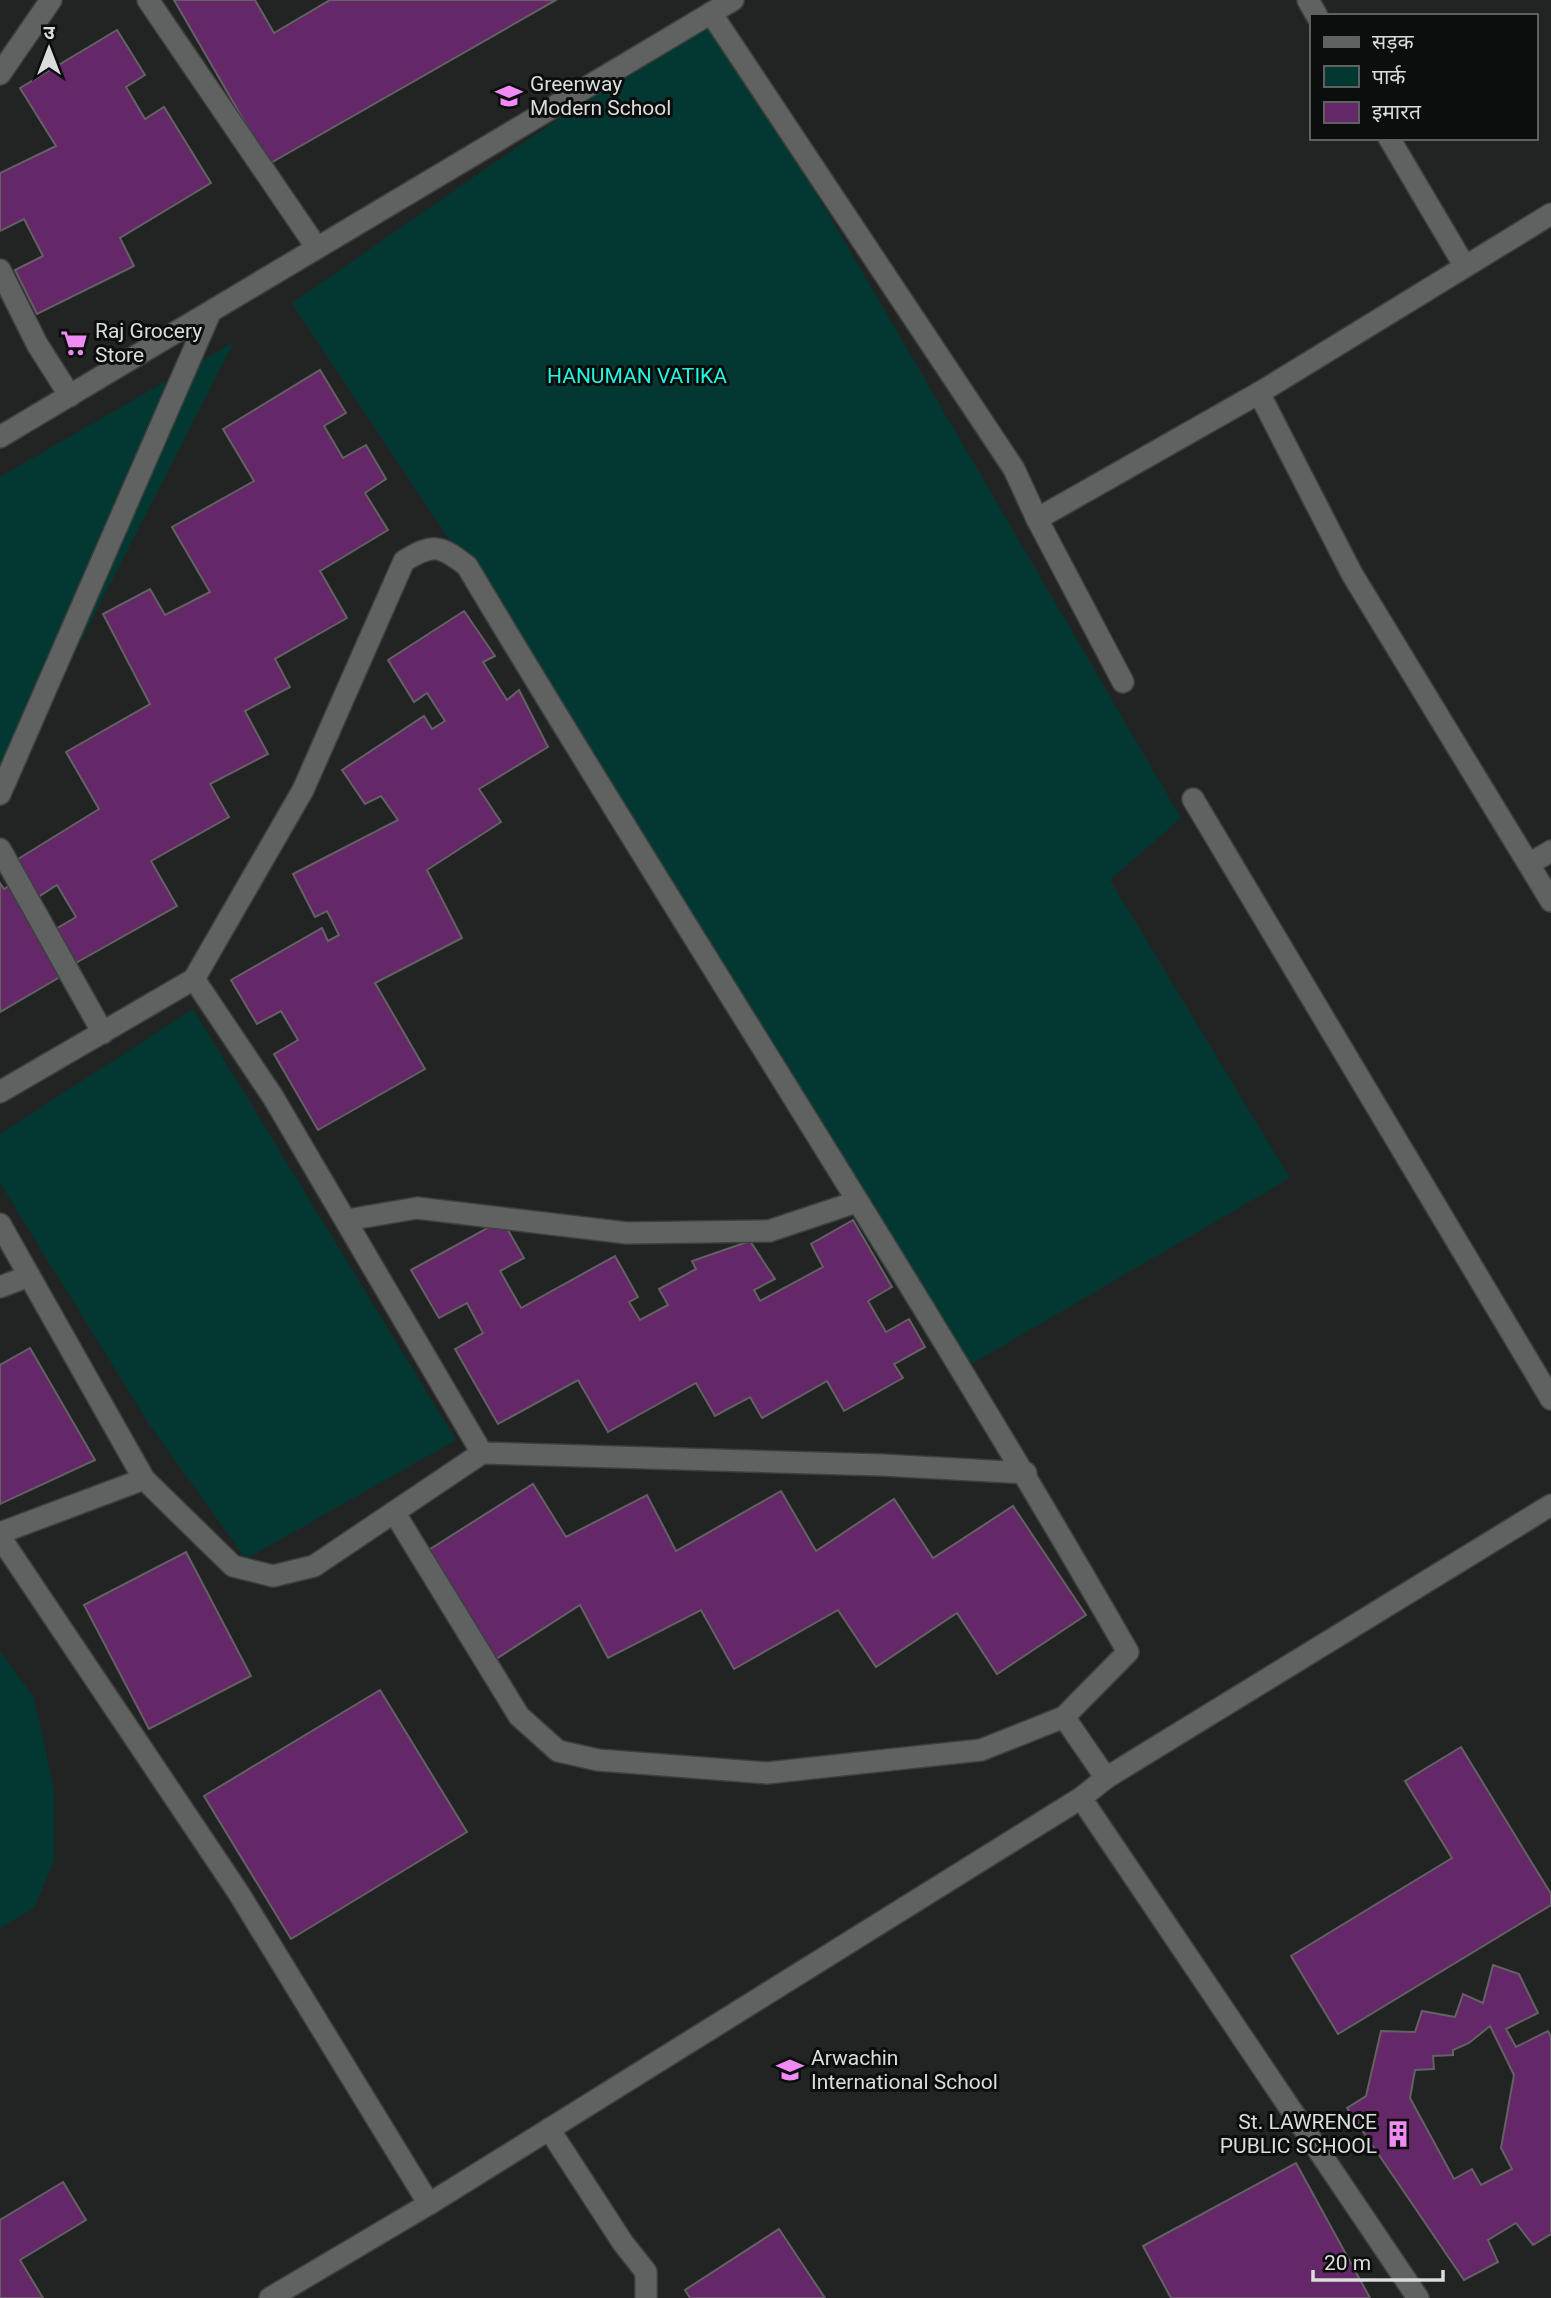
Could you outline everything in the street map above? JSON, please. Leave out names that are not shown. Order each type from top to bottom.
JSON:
[{"type":"street","points":[[0,74],[51,0]]},
{"type":"street","points":[[148,0],[317,248]]},
{"type":"street","points":[[0,437],[733,0]]},
{"type":"street","points":[[711,13],[1014,469],[1037,520],[1123,682]]},
{"type":"street","points":[[1390,140],[1464,265]]},
{"type":"street","points":[[1037,520],[1259,393],[1551,214]]},
{"type":"street","points":[[0,270],[37,344],[70,396]]},
{"type":"street","points":[[0,794],[210,313]]},
{"type":"street","points":[[1259,393],[1352,574],[1551,901]]},
{"type":"street","points":[[0,1092],[194,979],[303,790],[404,561],[424,548],[446,549],[467,566],[606,799],[1026,1474],[1128,1651],[1064,1717],[981,1750],[767,1773],[598,1760],[558,1751],[519,1716],[394,1512]]},
{"type":"street","points":[[1193,799],[1551,1399]]},
{"type":"street","points":[[0,849],[103,1033]]},
{"type":"street","points":[[1528,864],[1551,851]]},
{"type":"street","points":[[194,979],[273,1097],[482,1453]]},
{"type":"street","points":[[347,1220],[417,1208],[628,1233],[769,1231],[856,1202]]},
{"type":"street","points":[[0,1224],[144,1479],[201,1538],[233,1566],[273,1576],[314,1566],[482,1453],[882,1465],[1026,1474]]},
{"type":"street","points":[[0,1287],[29,1276]]},
{"type":"street","points":[[144,1479],[0,1535],[238,1892],[429,2204]]},
{"type":"street","points":[[270,2298],[429,2204],[1081,1798],[1106,1779],[1551,1505]]},
{"type":"street","points":[[1064,1717],[1106,1779]]},
{"type":"street","points":[[1081,1798],[1418,2298]]},
{"type":"street","points":[[549,2129],[623,2243],[646,2272],[646,2298]]},
{"type":"green space","name":"HANUMAN VATIKA","points":[[711,13],[1181,818],[1110,880],[1290,1178],[970,1365],[614,788],[292,303]]},
{"type":"green space","points":[[234,342],[0,799],[0,477]]},
{"type":"green space","points":[[193,1009],[456,1440],[246,1559],[149,1424],[0,1183],[0,1134]]},
{"type":"green space","points":[[0,1651],[34,1698],[54,1789],[54,1861],[34,1908],[0,1928]]},
{"type":"building","points":[[174,0],[255,0],[274,33],[330,0],[556,0],[269,164]]},
{"type":"building","points":[[117,30],[145,75],[126,87],[145,119],[164,107],[211,183],[120,238],[134,266],[37,314],[15,270],[43,256],[24,219],[0,231],[0,173],[56,146],[20,88]]},
{"type":"building","points":[[320,370],[346,413],[324,426],[343,458],[366,445],[386,479],[365,493],[388,530],[320,571],[347,618],[275,659],[290,687],[245,711],[268,754],[210,784],[229,817],[151,861],[177,906],[74,964],[54,930],[76,917],[57,885],[38,897],[18,859],[99,809],[66,752],[150,704],[103,614],[150,589],[165,615],[210,592],[172,527],[254,481],[223,429]]},
{"type":"building","points":[[464,611],[495,656],[483,662],[507,700],[519,690],[548,747],[479,789],[501,822],[427,870],[462,938],[375,983],[425,1069],[318,1130],[274,1054],[298,1040],[281,1011],[257,1024],[231,980],[322,928],[328,941],[339,935],[327,911],[315,917],[293,874],[398,820],[381,796],[365,804],[342,770],[424,716],[432,729],[445,721],[427,693],[414,702],[388,660]]},
{"type":"building","points":[[0,883],[4,889],[9,886],[60,977],[0,1012]]},
{"type":"building","points":[[502,1220],[524,1258],[500,1271],[521,1308],[615,1256],[638,1297],[629,1302],[640,1320],[668,1305],[659,1289],[696,1269],[692,1261],[750,1241],[775,1279],[754,1290],[760,1301],[823,1267],[811,1244],[853,1220],[892,1287],[868,1301],[886,1332],[909,1319],[925,1347],[894,1364],[903,1378],[844,1411],[827,1381],[762,1418],[750,1397],[715,1416],[696,1383],[608,1432],[578,1380],[498,1424],[455,1349],[483,1333],[467,1303],[439,1318],[411,1270]]},
{"type":"building","points":[[30,1348],[95,1460],[0,1504],[0,1365]]},
{"type":"building","points":[[533,1484],[566,1537],[647,1495],[676,1551],[781,1491],[816,1551],[894,1499],[933,1558],[1013,1506],[1086,1615],[997,1674],[957,1613],[876,1667],[838,1610],[734,1669],[701,1610],[608,1658],[580,1605],[496,1659],[427,1551]]},
{"type":"building","points":[[186,1552],[251,1676],[149,1729],[84,1605]]},
{"type":"building","points":[[380,1690],[467,1832],[291,1939],[204,1796]]},
{"type":"building","points":[[1461,1747],[1551,1894],[1551,1905],[1338,2034],[1291,1956],[1452,1858],[1405,1781]]},
{"type":"building","name":"St. LAWRENCE PUBLIC SCHOOL","points":[[1493,1965],[1519,1974],[1538,2013],[1506,2029],[1516,2047],[1548,2031],[1551,2037],[1551,2234],[1533,2245],[1516,2223],[1488,2240],[1498,2262],[1464,2280],[1347,2108],[1366,2096],[1381,2031],[1415,2032],[1422,2011],[1455,2017],[1463,1994],[1483,2003]],"holes":[[[1490,2026],[1514,2075],[1501,2148],[1512,2169],[1481,2185],[1472,2169],[1454,2179],[1410,2098],[1415,2070],[1434,2069],[1433,2056],[1453,2055],[1453,2050],[1469,2043]]]},
{"type":"building","points":[[1296,2163],[1370,2298],[1171,2298],[1143,2246]]},
{"type":"building","points":[[63,2182],[86,2220],[20,2260],[43,2298],[0,2298],[0,2220]]},
{"type":"building","points":[[779,2229],[825,2298],[690,2298],[685,2290]]},
{"type":"place","name":"Greenway Modern School","points":[[509,96]]},
{"type":"place","name":"Raj Grocery Store","points":[[74,343]]},
{"type":"place","name":"Arwachin International School","points":[[790,2070]]},
{"type":"place","name":"St. LAWRENCE PUBLIC SCHOOL","points":[[1398,2134]]}]
